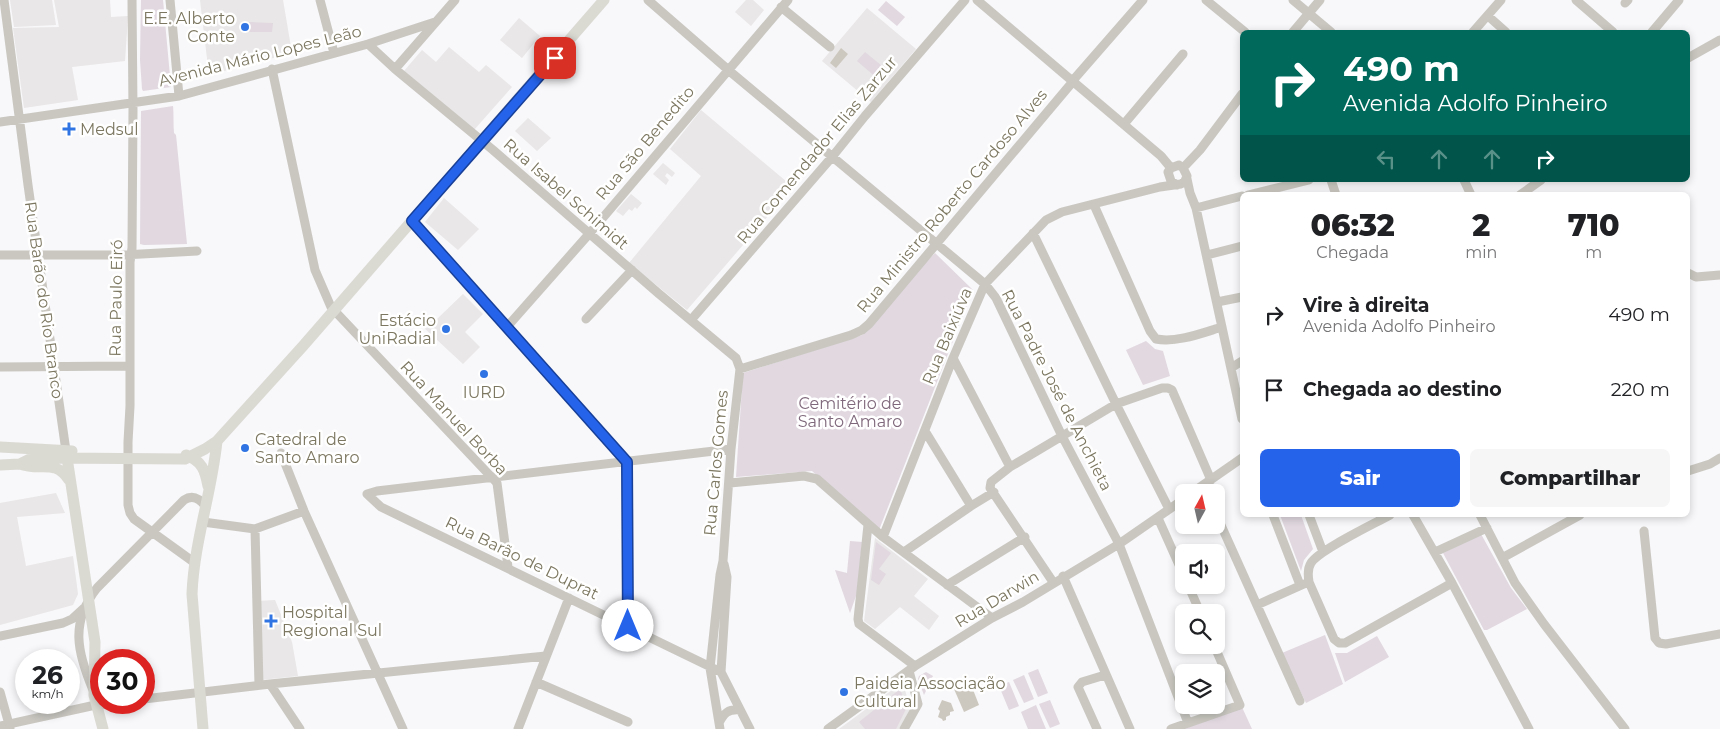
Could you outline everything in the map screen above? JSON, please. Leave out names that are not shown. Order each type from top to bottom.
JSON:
[{"type":"main road","points":[[191,457],[217,441],[334,311],[604,0]]},
{"type":"main road","points":[[202,729],[192,594],[195,563],[212,480],[217,441]]},
{"type":"main road","points":[[0,447],[66,455],[128,456],[184,454],[200,463],[205,471],[209,490]]},
{"type":"main road","points":[[20,464],[30,459],[66,455]]},
{"type":"main road","name":"Rua Barão do Rio Branco","points":[[66,455],[86,603],[95,649]]},
{"type":"main road","points":[[0,465],[20,464],[31,468],[56,467],[66,474],[71,482]]},
{"type":"main road","name":"Rua Barão do Rio Branco","points":[[99,714],[103,729]]},
{"type":"street","name":"Rua Barão do Rio Branco","points":[[4,0],[66,455]]},
{"type":"street","name":"Rua Paulo Eiró","points":[[132,0],[133,102],[128,505],[134,519],[195,563]]},
{"type":"street","points":[[170,0],[179,96]]},
{"type":"street","points":[[320,0],[334,52]]},
{"type":"street","points":[[395,69],[455,0]]},
{"type":"street","name":"Rua Padre José de Anchieta","points":[[648,0],[832,158],[985,284],[996,298],[1062,436],[1119,544],[1188,723]]},
{"type":"street","name":"Rua Comendador Elias Zarzur","points":[[691,320],[832,158],[865,116],[965,0]]},
{"type":"street","points":[[977,0],[1161,156],[1170,172],[1171,181],[1190,193]]},
{"type":"street","name":"Rua Ministro Roberto Cardoso Alves","points":[[740,369],[862,330],[869,324],[1143,0]]},
{"type":"street","points":[[1206,0],[1243,30]]},
{"type":"street","points":[[1293,0],[1329,30]]},
{"type":"street","points":[[1295,30],[1320,0]]},
{"type":"street","points":[[1475,30],[1501,0]]},
{"type":"street","points":[[1576,0],[1611,30]]},
{"type":"street","points":[[1654,30],[1679,0]]},
{"type":"street","points":[[785,4],[830,48]]},
{"type":"street","name":"Rua São Benedito","points":[[506,328],[589,234],[785,4]]},
{"type":"street","points":[[1488,16],[1504,30]]},
{"type":"street","name":"Avenida Mário Lopes Leão","points":[[0,122],[179,96],[368,44],[435,22]]},
{"type":"street","points":[[1690,57],[1720,40]]},
{"type":"street","name":"Rua Isabel Schimidt","points":[[368,44],[736,358],[740,369]]},
{"type":"street","points":[[1124,124],[1184,54]]},
{"type":"street","name":"Rua Manuel Borba","points":[[272,69],[315,270],[334,311],[497,483],[508,567]]},
{"type":"street","points":[[1183,168],[1200,150],[1240,97]]},
{"type":"street","points":[[1160,187],[1170,172],[1178,165],[1183,168],[1196,208],[1240,409]]},
{"type":"street","points":[[1177,185],[1187,179]]},
{"type":"street","points":[[1260,192],[1301,182]]},
{"type":"street","points":[[1524,192],[1538,182]]},
{"type":"street","name":"Rua Baixiúva","points":[[883,537],[953,358],[985,284],[1046,220],[1062,212],[1160,187],[1177,185]]},
{"type":"street","points":[[1196,208],[1240,197]]},
{"type":"street","points":[[1094,205],[1150,331],[1156,338],[1166,341],[1222,327]]},
{"type":"street","points":[[412,221],[627,462],[628,626]]},
{"type":"street","points":[[1033,233],[1169,509]]},
{"type":"street","points":[[1207,255],[1240,247]]},
{"type":"street","points":[[0,255],[197,252]]},
{"type":"street","points":[[586,319],[632,270]]},
{"type":"street","points":[[1690,274],[1696,277],[1720,275]]},
{"type":"street","points":[[1217,302],[1240,296]]},
{"type":"street","points":[[953,358],[1010,467]]},
{"type":"street","points":[[1232,368],[1240,362]]},
{"type":"street","points":[[0,367],[130,366]]},
{"type":"street","name":"Rua Carlos Gomes","points":[[720,726],[710,668],[723,561],[740,369]]},
{"type":"street","points":[[1053,582],[990,486],[991,482],[1010,467],[1116,404],[1162,388],[1168,388],[1172,390],[1211,480]]},
{"type":"street","points":[[925,431],[971,506]]},
{"type":"street","points":[[491,476],[732,449]]},
{"type":"street","points":[[281,453],[304,511],[403,729]]},
{"type":"street","points":[[1690,470],[1710,464],[1720,458]]},
{"type":"street","points":[[1208,484],[1211,480],[1240,459]]},
{"type":"street","name":"Rua Barão de Duprat","points":[[491,476],[377,491],[367,494],[381,507],[721,672]]},
{"type":"street","points":[[730,483],[804,476],[817,479],[883,537],[992,618]]},
{"type":"street","points":[[904,552],[994,492]]},
{"type":"street","points":[[0,636],[63,623],[72,619],[97,588],[188,497],[199,499],[206,507]]},
{"type":"street","name":"Rua Darwin","points":[[828,729],[912,668],[992,618],[1023,602],[1053,582],[1119,544],[1175,505]]},
{"type":"street","points":[[202,522],[254,529],[304,511]]},
{"type":"street","points":[[1275,517],[1305,583],[1334,638],[1339,643],[1345,643],[1452,583]]},
{"type":"street","points":[[1310,517],[1323,552]]},
{"type":"street","points":[[1305,583],[1311,562],[1323,552],[1386,517]]},
{"type":"street","points":[[1414,517],[1452,583],[1529,729]]},
{"type":"street","points":[[1481,517],[1515,584],[1625,729]]},
{"type":"street","points":[[1502,558],[1576,517]]},
{"type":"street","points":[[1158,518],[1175,556]]},
{"type":"street","points":[[868,525],[858,619],[859,624],[912,668],[918,704],[904,729]]},
{"type":"street","points":[[1435,552],[1487,528]]},
{"type":"street","points":[[254,529],[258,686]]},
{"type":"street","points":[[1644,531],[1655,638],[1658,643],[1666,644],[1720,634]]},
{"type":"street","points":[[1225,534],[1300,701]]},
{"type":"street","points":[[947,585],[1025,537]]},
{"type":"street","name":"Rua Carlos Gomes","points":[[721,672],[727,577],[723,561]]},
{"type":"street","points":[[1063,576],[1130,729]]},
{"type":"street","points":[[1258,605],[1305,583]]},
{"type":"street","points":[[518,729],[569,598]]},
{"type":"street","points":[[1171,729],[1238,707],[1240,702],[1218,654]]},
{"type":"street","points":[[155,698],[546,656]]},
{"type":"street","points":[[721,672],[750,729]]},
{"type":"street","points":[[1096,729],[1078,687],[1082,682],[1105,675]]},
{"type":"street","points":[[536,682],[628,722]]},
{"type":"street","points":[[270,684],[300,729]]},
{"type":"street","points":[[0,692],[7,726],[90,702]]},
{"type":"street","points":[[720,726],[727,711],[733,709],[740,710]]},
{"type":"shaded area","points":[[10,0],[52,0],[56,25],[14,27]]},
{"type":"shaded area","points":[[54,0],[110,0],[111,17],[128,16],[125,61],[72,67],[78,100],[24,108],[13,28],[59,27]]},
{"type":"shaded area","name":"E.E. Alberto Conte","points":[[200,0],[283,0],[292,53],[209,75]]},
{"type":"shaded area","points":[[746,0],[753,0],[764,10],[751,26],[735,12]]},
{"type":"shaded area","points":[[867,8],[916,49],[871,102],[822,61]]},
{"type":"shaded area","points":[[519,18],[540,36],[522,58],[500,40]]},
{"type":"shaded area","points":[[449,47],[479,72],[486,65],[512,87],[474,130],[404,71],[422,50],[436,62]]},
{"type":"shaded area","points":[[841,48],[848,54],[836,68],[830,63]]},
{"type":"shaded area","points":[[701,110],[793,187],[687,310],[629,263],[701,176],[670,149]]},
{"type":"shaded area","points":[[528,118],[551,138],[537,151],[515,131]]},
{"type":"shaded area","points":[[663,163],[675,173],[672,177],[667,173],[665,176],[669,180],[666,185],[653,174]]},
{"type":"shaded area","points":[[631,194],[642,203],[637,209],[635,207],[632,211],[629,209],[623,216],[616,211]]},
{"type":"shaded area","points":[[444,198],[479,229],[458,250],[425,222]]},
{"type":"shaded area","name":"Estácio UniRadial","points":[[463,294],[483,314],[465,332],[480,347],[463,364],[422,326],[430,316],[436,320]]},
{"type":"shaded area","points":[[56,493],[65,513],[17,517],[26,566],[73,556],[78,594],[73,605],[0,625],[0,503]]},
{"type":"shaded area","points":[[875,538],[928,579],[914,596],[939,616],[929,630],[900,607],[875,629],[864,621]]},
{"type":"shaded area","name":"Hospital Regional Sul","points":[[275,600],[292,642],[298,676],[261,680],[258,601]]},
{"type":"shaded area","points":[[903,682],[910,709],[899,729],[839,729]]},
{"type":"shaded area","points":[[970,682],[979,705],[964,712],[954,689]]},
{"type":"shaded area","points":[[942,700],[951,703],[954,711],[950,712],[950,715],[943,721],[938,717],[940,711],[938,709]]},
{"type":"green space","points":[[141,0],[163,0],[171,87],[143,91],[142,89],[140,60]]},
{"type":"green space","points":[[886,1],[905,17],[897,26],[878,10]]},
{"type":"green space","points":[[249,22],[273,23],[272,32],[248,32]]},
{"type":"green space","points":[[865,52],[887,70],[878,79],[857,61]]},
{"type":"green space","points":[[173,106],[174,133],[176,135],[187,244],[144,245],[140,244],[141,111]]},
{"type":"green space","name":"Cemitério de Santo Amaro","points":[[935,253],[973,290],[879,530],[812,471],[736,477],[743,373],[862,335],[896,293]]},
{"type":"green space","points":[[1146,341],[1155,349],[1163,351],[1170,376],[1143,385],[1126,350]]},
{"type":"green space","points":[[1281,517],[1302,517],[1313,549],[1304,560],[1301,571]]},
{"type":"green space","points":[[1481,534],[1511,588],[1527,609],[1487,630],[1484,630],[1443,553]]},
{"type":"green space","points":[[850,541],[862,542],[857,593],[850,613],[835,570],[847,573]]},
{"type":"green space","points":[[876,542],[891,553],[879,569],[886,574],[879,585],[871,580]]},
{"type":"green space","points":[[1325,635],[1343,684],[1306,703],[1282,653]]},
{"type":"green space","points":[[1377,636],[1389,657],[1345,682],[1335,653],[1347,653]]},
{"type":"green space","points":[[1038,669],[1048,693],[1038,697],[1028,673]]},
{"type":"green space","points":[[926,672],[933,676],[924,695],[918,679],[919,676]]},
{"type":"green space","points":[[1024,675],[1034,699],[1024,703],[1013,680]]},
{"type":"green space","points":[[1009,682],[1019,706],[1009,710],[999,686]]},
{"type":"green space","points":[[900,689],[907,707],[896,729],[865,729],[859,722]]},
{"type":"green space","points":[[1050,700],[1060,724],[1050,728],[1039,704]]},
{"type":"green space","points":[[1036,705],[1046,729],[1028,729],[1021,712]]},
{"type":"green space","points":[[1241,705],[1252,729],[1174,729],[1216,714],[1225,714],[1225,711]]},
{"type":"place","name":"E.E. Alberto Conte","points":[[245,27]]},
{"type":"place","name":"Medsul","points":[[69,129]]},
{"type":"place","name":"Estácio UniRadial","points":[[446,329]]},
{"type":"place","name":"IURD","points":[[484,374]]},
{"type":"place","name":"Catedral de Santo Amaro","points":[[245,448]]},
{"type":"place","name":"Hospital Regional Sul","points":[[271,621]]},
{"type":"place","name":"Paideia Associação Cultural","points":[[844,692]]},
{"type":"route","points":[[555,58],[412,221],[627,462],[628,626]]}]
